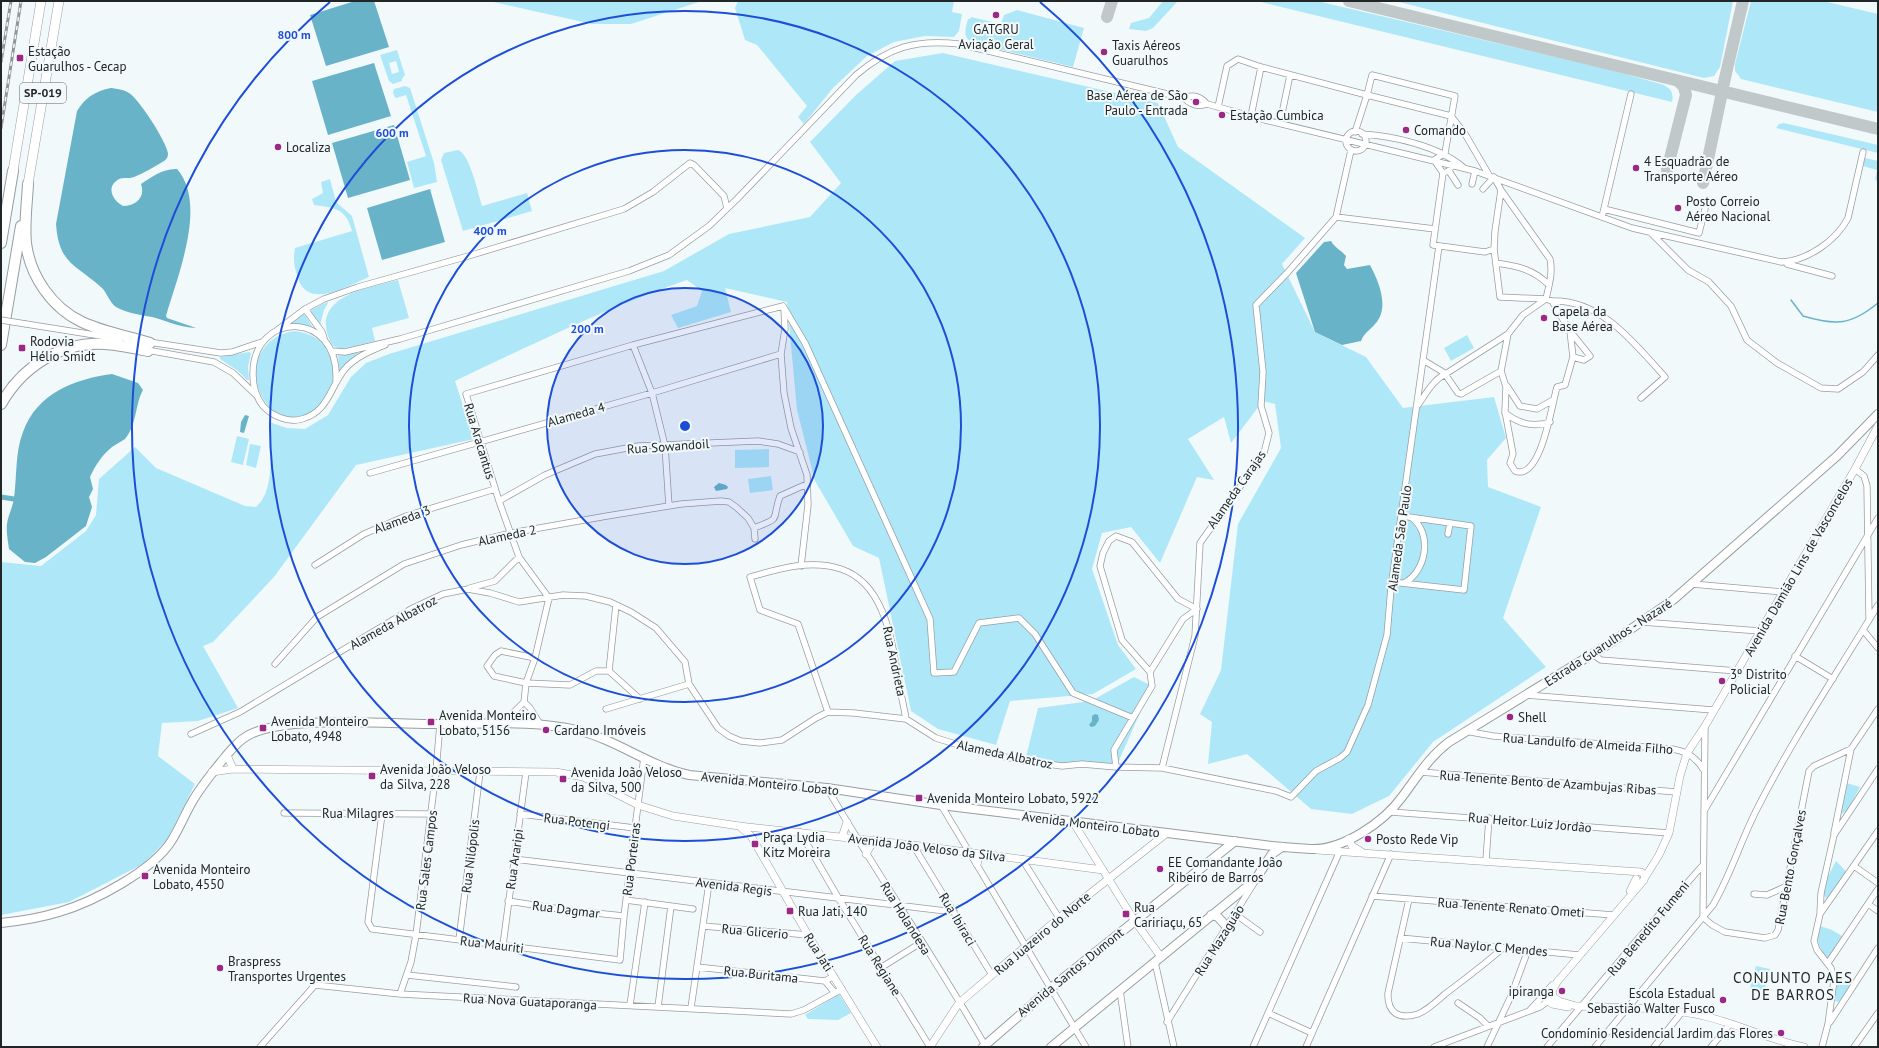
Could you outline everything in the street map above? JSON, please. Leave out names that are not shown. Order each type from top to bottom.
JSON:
[{"type":"highway","points":[[1,203],[13,171]]},
{"type":"highway","name":"SP-019","points":[[1,243],[13,171]]},
{"type":"highway","points":[[28,184],[26,243],[34,273],[43,288],[53,301],[66,313],[81,322],[149,347]]},
{"type":"highway","name":"SP-019","points":[[1,345],[28,184]]},
{"type":"highway","points":[[1,404],[20,378],[34,366],[50,356],[68,349],[86,345],[105,344],[149,347]]},
{"type":"main road","name":"SP-019","points":[[13,171],[41,1]]},
{"type":"main road","name":"SP-019","points":[[28,184],[59,1]]},
{"type":"main road","name":"Estrada Guarulhos - Nazaré","points":[[1348,839],[1376,823],[1391,812],[1420,772],[1438,751],[1464,732],[1642,622],[1692,584],[1837,456],[1878,414]]},
{"type":"main road","name":"Avenida Monteiro Lobato","points":[[1,923],[46,916],[68,909],[90,900],[146,867],[162,853],[171,842],[192,801],[212,772],[227,755],[246,736],[259,730],[277,726],[335,723],[540,724],[590,734],[609,740],[670,771],[689,775],[827,788],[941,805],[1282,847],[1307,848],[1334,845],[1348,839]]},
{"type":"main road","name":"Avenida Santos Dumont","points":[[985,1046],[1051,988],[1134,920],[1235,841]]},
{"type":"main road","points":[[1264,845],[1269,852],[1269,858]]},
{"type":"main road","name":"Rua Mazaguão","points":[[1255,880],[1269,858],[1282,847]]},
{"type":"main road","points":[[1051,1047],[1255,880]]},
{"type":"main road","points":[[1211,915],[1218,917],[1227,927]]},
{"type":"street","points":[[332,351],[346,352],[400,339],[649,264],[669,254],[691,239],[737,199],[856,75],[872,61],[884,54],[916,43],[939,42],[959,44],[1184,98],[1189,103],[1201,106],[1207,104],[1366,144],[1434,160],[1453,162]]},
{"type":"street","points":[[1218,107],[1228,66],[1238,59],[1261,68],[1451,116],[1465,134],[1491,176],[1550,259],[1552,267],[1549,285],[1549,300],[1590,356],[1584,360],[1573,355]]},
{"type":"street","points":[[1251,116],[1261,68]]},
{"type":"street","points":[[1280,123],[1290,75]]},
{"type":"street","points":[[1355,132],[1372,75],[1455,96],[1444,153],[1434,160]]},
{"type":"street","points":[[1602,217],[1632,94]]},
{"type":"street","points":[[1351,150],[1347,146],[1346,139],[1349,134],[1355,132],[1362,134],[1382,135],[1444,153],[1453,162],[1464,168],[1491,176],[1632,228],[1781,262],[1832,276]]},
{"type":"street","points":[[1362,134],[1366,140],[1366,144]]},
{"type":"street","points":[[1351,150],[1361,149],[1366,144]]},
{"type":"street","points":[[1351,150],[1336,217],[1435,229]]},
{"type":"street","points":[[1781,262],[1794,261],[1803,257],[1833,238],[1843,228],[1848,218],[1863,152]]},
{"type":"street","points":[[1434,160],[1458,185]]},
{"type":"street","points":[[1453,162],[1446,172],[1433,244],[1485,252],[1494,249]]},
{"type":"street","points":[[149,347],[221,353],[232,352],[262,342],[305,309],[320,301],[358,287],[465,257],[624,209],[653,192],[690,163],[694,165],[724,196],[727,208]]},
{"type":"street","points":[[1472,184],[1475,171]]},
{"type":"street","points":[[1483,189],[1491,176]]},
{"type":"street","points":[[1501,190],[1494,249],[1500,297],[1564,300],[1578,303],[1625,333],[1665,377],[1641,398]]},
{"type":"street","points":[[724,196],[737,199]]},
{"type":"street","points":[[1604,209],[1699,233],[1705,209]]},
{"type":"street","name":"Alameda Carajas","points":[[1162,768],[1195,636],[1200,543],[1264,453],[1270,434],[1261,406],[1263,372],[1256,305],[1288,272],[1336,217]]},
{"type":"street","points":[[1650,232],[1688,270],[1709,282],[1731,306],[1747,340],[1777,363],[1821,388],[1838,390],[1863,372],[1878,355]]},
{"type":"street","name":"Alameda São Paulo","points":[[1291,797],[1316,771],[1340,758],[1347,752],[1368,705],[1387,635],[1392,582],[1440,246]]},
{"type":"street","points":[[1803,257],[1808,270]]},
{"type":"street","points":[[1496,263],[1523,268],[1541,277],[1549,285]]},
{"type":"street","points":[[1417,406],[1429,387],[1438,378],[1508,334],[1523,315],[1549,300]]},
{"type":"street","points":[[783,306],[785,329],[781,354],[784,393],[791,428],[806,467],[808,505],[801,566]]},
{"type":"street","points":[[783,306],[805,343],[930,619],[934,673],[954,672],[979,623],[1019,618],[1035,634],[1073,693],[1133,718]]},
{"type":"street","name":"Rua Aracantus","points":[[549,598],[519,557],[499,502],[466,394],[633,345],[783,306]]},
{"type":"street","points":[[305,309],[322,332],[332,351],[336,363],[336,381]]},
{"type":"street","points":[[1,320],[106,338],[214,362],[233,373],[255,394],[271,413],[288,419],[300,419],[315,413],[325,404],[336,381],[357,358],[400,339]]},
{"type":"street","points":[[276,331],[294,326],[302,327],[316,332],[324,338]]},
{"type":"street","points":[[1506,384],[1505,413],[1512,442],[1513,454],[1510,463],[1513,469],[1519,473],[1525,472],[1530,467],[1541,448],[1550,422],[1552,400],[1557,387],[1565,385],[1573,355],[1570,330]]},
{"type":"street","points":[[1508,334],[1501,371],[1506,384],[1520,406],[1537,409],[1552,400]]},
{"type":"street","points":[[255,394],[252,367],[256,353],[262,342]]},
{"type":"street","points":[[633,345],[652,393],[665,446],[669,506]]},
{"type":"street","points":[[1573,355],[1583,348]]},
{"type":"street","name":"Alameda 4","points":[[370,473],[652,393],[781,354]]},
{"type":"street","points":[[1423,360],[1445,374],[1458,393],[1461,394],[1501,371]]},
{"type":"street","points":[[1505,413],[1516,422],[1540,426],[1550,422]]},
{"type":"street","name":"Avenida Damião Lins de Vasconcelos","points":[[1546,993],[1644,879],[1656,862],[1668,833],[1687,753],[1705,726],[1782,592],[1856,469],[1878,426]]},
{"type":"street","name":"Rua Sowandoil","points":[[499,502],[545,475],[595,454],[638,446],[665,446],[758,440],[773,443],[800,452]]},
{"type":"street","points":[[1856,469],[1864,476],[1866,481],[1869,619]]},
{"type":"street","points":[[755,539],[754,528],[774,519],[776,516],[780,496],[807,484]]},
{"type":"street","name":"Alameda 3","points":[[315,565],[364,534],[406,516],[495,489]]},
{"type":"street","name":"Alameda 2","points":[[275,664],[317,617],[404,564],[461,545],[511,533],[669,506],[721,501],[729,502],[748,518],[754,528]]},
{"type":"street","points":[[1392,582],[1464,590],[1471,526],[1402,516]]},
{"type":"street","points":[[1403,583],[1410,580],[1421,567],[1424,540],[1424,532],[1418,523],[1410,517]]},
{"type":"street","points":[[1704,811],[1878,518]]},
{"type":"street","points":[[1448,534],[1450,523]]},
{"type":"street","points":[[1116,767],[1114,750],[1152,686],[1150,672],[1122,640],[1100,566],[1103,553],[1109,541],[1116,536],[1132,542],[1178,599],[1197,609],[1183,619],[1150,672]]},
{"type":"street","points":[[468,589],[495,581],[519,557]]},
{"type":"street","name":"Rua Andrieta","points":[[828,712],[798,624],[760,610],[750,577],[786,566],[811,565],[841,569],[859,579],[876,600],[887,622],[906,719]]},
{"type":"street","points":[[1692,584],[1782,592]]},
{"type":"street","name":"Alameda Albatroz","points":[[192,734],[240,712],[411,609],[443,594],[468,589],[490,593],[519,602],[563,595],[586,596],[616,605],[656,628],[685,662],[689,684],[718,728],[729,736],[741,740],[760,743],[782,740],[828,712],[854,712],[906,719],[936,738],[978,751],[1019,760],[1062,766],[1082,764],[1116,767],[1162,768],[1276,791],[1291,797]]},
{"type":"street","points":[[506,723],[524,702],[526,683],[535,658],[549,598]]},
{"type":"street","points":[[609,671],[616,605]]},
{"type":"street","points":[[1595,1047],[1703,917],[1722,889],[1748,828],[1764,796],[1878,605]]},
{"type":"street","points":[[1642,622],[1760,631]]},
{"type":"street","points":[[1863,630],[1878,648]]},
{"type":"street","points":[[535,658],[501,651],[495,655],[487,666],[494,676],[526,683],[570,685],[596,671],[609,671],[640,699]]},
{"type":"street","points":[[1592,654],[1601,660],[1737,671]]},
{"type":"street","points":[[1795,656],[1833,679]]},
{"type":"street","points":[[606,709],[689,684]]},
{"type":"street","points":[[1526,695],[1714,710]]},
{"type":"street","points":[[524,702],[530,708],[540,724]]},
{"type":"street","points":[[1822,1047],[1828,1024],[1834,972],[1817,950],[1814,941],[1820,914],[1821,893],[1851,749],[1878,709]]},
{"type":"street","name":"Rua Sales Campos","points":[[400,994],[416,935],[432,814],[440,724]]},
{"type":"street","points":[[1703,917],[1703,769],[1705,726]]},
{"type":"street","name":"Rua Landulfo de Almeida Filho","points":[[1464,732],[1493,736],[1666,748],[1687,753],[1695,758],[1703,769]]},
{"type":"street","name":"Rua Bento Gonçalves","points":[[1703,917],[1712,925],[1725,932],[1754,937],[1770,937],[1778,930],[1809,771],[1814,766],[1851,749]]},
{"type":"street","points":[[212,772],[232,769],[227,755]]},
{"type":"street","name":"Rua Porteiras","points":[[620,960],[629,872],[644,758]]},
{"type":"street","name":"Avenida João Veloso da Silva","points":[[232,769],[556,772],[583,777],[638,805],[673,816],[739,826],[926,846],[1103,870]]},
{"type":"street","points":[[1834,836],[1878,769]]},
{"type":"street","name":"Rua Nilópolis","points":[[460,940],[480,772]]},
{"type":"street","name":"Rua Araripi","points":[[503,945],[526,772]]},
{"type":"street","name":"Rua Tenente Bento de Azambujas Ribas","points":[[1420,772],[1677,792]]},
{"type":"street","name":"Rua Holandesa","points":[[827,788],[856,838],[922,942],[985,1046]]},
{"type":"street","points":[[941,805],[1027,946],[1086,1047]]},
{"type":"street","name":"Rua Heitor Luiz Jordão","points":[[1391,812],[1489,818],[1668,833]]},
{"type":"street","name":"Rua Milagres","points":[[284,813],[432,814]]},
{"type":"street","name":"Rua Mauriti","points":[[382,814],[368,922],[372,929],[620,960]]},
{"type":"street","name":"Rua Potengi","points":[[520,814],[635,828]]},
{"type":"street","points":[[1486,860],[1489,818]]},
{"type":"street","points":[[842,837],[847,822]]},
{"type":"street","points":[[1073,822],[1158,959],[1167,1022],[1174,1047]]},
{"type":"street","name":"Rua Jati","points":[[739,826],[751,836],[808,935],[877,1047]]},
{"type":"street","points":[[751,836],[753,827]]},
{"type":"street","points":[[1820,914],[1878,831]]},
{"type":"street","name":"Rua Regiane","points":[[800,832],[839,899],[930,1047]]},
{"type":"street","points":[[806,842],[810,833]]},
{"type":"street","name":"Rua Juazeiro do Norte","points":[[930,1047],[959,1003],[1059,918],[1167,833]]},
{"type":"street","points":[[1348,839],[1355,848],[1362,852]]},
{"type":"street","points":[[866,854],[874,840]]},
{"type":"street","name":"Rua Ibiraci","points":[[913,845],[992,975]]},
{"type":"street","points":[[924,864],[924,852],[926,846]]},
{"type":"street","points":[[1307,848],[1338,853],[1362,852],[1611,870],[1637,875],[1644,874],[1644,879]]},
{"type":"street","points":[[1253,1047],[1338,853]]},
{"type":"street","points":[[977,864],[980,854]]},
{"type":"street","points":[[1306,1047],[1391,854]]},
{"type":"street","points":[[1085,868],[1095,857]]},
{"type":"street","name":"Avenida Regis","points":[[514,859],[629,872],[709,884],[954,912]]},
{"type":"street","points":[[1022,859],[1059,918]]},
{"type":"street","points":[[1030,872],[1034,861]]},
{"type":"street","points":[[1637,875],[1656,862]]},
{"type":"street","name":"Rua Benedito Fumeni","points":[[1547,1047],[1579,1006],[1703,865]]},
{"type":"street","points":[[1854,866],[1878,883]]},
{"type":"street","name":"Avenida Damião Lins de Vasconcelos","points":[[1627,899],[1637,875]]},
{"type":"street","name":"Rua Mazaguão","points":[[1167,1022],[1236,914],[1255,880]]},
{"type":"street","points":[[691,1008],[709,884]]},
{"type":"street","points":[[1754,894],[1767,895],[1787,886]]},
{"type":"street","points":[[1828,963],[1878,889]]},
{"type":"street","name":"Rua Tenente Renato Ometi","points":[[1372,896],[1517,906],[1613,915]]},
{"type":"street","points":[[1409,899],[1390,978],[1387,1002],[1390,1008],[1401,1016],[1418,1014],[1426,1010],[1503,948]]},
{"type":"street","points":[[626,900],[692,909]]},
{"type":"street","name":"Rua Dagmar","points":[[508,901],[566,910],[624,916]]},
{"type":"street","points":[[630,1005],[645,902]]},
{"type":"street","points":[[1868,904],[1878,911]]},
{"type":"street","points":[[658,1007],[671,906]]},
{"type":"street","points":[[1236,914],[1260,932]]},
{"type":"street","name":"Rua Glicerio","points":[[703,926],[808,935]]},
{"type":"street","name":"Rua Naylor C Mendes","points":[[1400,938],[1579,955]]},
{"type":"street","points":[[882,967],[922,942]]},
{"type":"street","points":[[1828,1024],[1878,948]]},
{"type":"street","points":[[1487,1047],[1500,1022],[1528,950]]},
{"type":"street","name":"Rua Buritama","points":[[697,967],[826,983]]},
{"type":"street","points":[[406,975],[516,987]]},
{"type":"street","points":[[826,983],[834,976]]},
{"type":"street","name":"Avenida Damião Lins de Vasconcelos","points":[[1551,999],[1552,991],[1556,982]]},
{"type":"street","points":[[826,983],[835,993]]},
{"type":"street","points":[[824,999],[828,992],[826,983]]},
{"type":"street","name":"Rua Nova Guataporanga","points":[[260,1047],[315,985],[400,994],[791,1014],[804,1010],[842,989]]},
{"type":"street","points":[[1120,990],[1128,1047]]},
{"type":"street","points":[[1528,1012],[1546,993],[1558,1006],[1627,1008],[1682,1012],[1708,1017],[1791,1046],[1804,1047]]},
{"type":"street","points":[[1434,1047],[1528,1012],[1551,999]]},
{"type":"street","points":[[1831,1000],[1836,1003],[1843,1003]]},
{"type":"street","points":[[1458,1003],[1480,1018],[1488,1026]]},
{"type":"street","points":[[1654,1047],[1682,1012]]},
{"type":"street","points":[[1268,1013],[1312,1033]]},
{"type":"street","points":[[1854,1047],[1878,1013]]},
{"type":"street","points":[[1711,1047],[1730,1024]]},
{"type":"shaded area","points":[[355,1],[374,1],[389,47],[326,66],[310,15]]},
{"type":"shaded area","points":[[489,1],[702,1],[631,24],[592,24]]},
{"type":"shaded area","points":[[738,1],[954,1],[952,12],[962,14],[959,31],[954,37],[925,36],[894,42],[867,56],[833,88],[804,124],[798,117],[807,106],[757,45],[745,40],[735,8]]},
{"type":"shaded area","points":[[1163,1],[1178,1],[1153,28],[1146,31],[1129,29],[1131,23],[1149,18]]},
{"type":"shaded area","points":[[1257,1],[1317,1],[1615,71],[1664,85],[1673,96],[1672,102]]},
{"type":"shaded area","points":[[1395,1],[1733,1],[1720,67],[1714,76],[1704,78]]},
{"type":"shaded area","points":[[1751,1],[1823,1],[1878,14],[1878,112],[1741,79],[1735,71],[1735,64]]},
{"type":"shaded area","points":[[1017,10],[1084,28],[1073,67],[974,43],[966,36],[965,30],[968,19],[971,17],[1001,24],[1004,15]]},
{"type":"shaded area","points":[[397,50],[405,75],[402,81],[393,84],[389,81],[380,55]],"holes":[[[396,61],[399,72],[392,74],[389,63]]]},
{"type":"shaded area","points":[[943,53],[1158,103],[1178,147],[1305,238],[1282,264],[1315,332],[1366,357],[1403,408],[1494,397],[1506,438],[1487,460],[1488,487],[1541,507],[1503,618],[1546,667],[1433,742],[1389,796],[1352,814],[1311,809],[1247,754],[1208,764],[1212,722],[1200,714],[1221,670],[1238,524],[1281,448],[1275,404],[1263,401],[1231,443],[1224,417],[1188,439],[1214,480],[1197,477],[1160,563],[1131,527],[1102,533],[1092,569],[1118,645],[1136,669],[1093,694],[1010,701],[996,745],[938,729],[911,711],[879,558],[853,546],[815,481],[797,410],[787,302],[725,288],[731,312],[678,328],[671,315],[697,306],[702,291],[687,280],[599,314],[455,381],[474,439],[356,465],[274,577],[213,642],[203,646],[238,708],[198,721],[162,723],[158,756],[195,784],[167,840],[143,864],[69,902],[1,915],[1,562],[41,566],[86,531],[96,515],[99,479],[135,447],[156,468],[245,506],[256,507],[267,490],[269,479],[271,455],[269,422],[287,428],[305,429],[328,415],[351,377],[366,363],[389,354],[664,271],[729,234],[810,217],[841,183],[810,142],[856,95],[895,61]]},
{"type":"shaded area","points":[[374,63],[391,116],[328,135],[312,81]]},
{"type":"shaded area","points":[[405,86],[410,88],[434,163],[437,182],[414,188],[407,162],[426,156],[406,95],[396,98],[394,96],[394,89]]},
{"type":"shaded area","points":[[111,88],[120,89],[129,93],[139,103],[157,130],[168,153],[165,160],[149,170],[134,177],[121,178],[115,182],[111,190],[116,201],[123,206],[132,205],[141,197],[141,184],[153,176],[167,170],[177,169],[186,184],[190,201],[190,221],[187,241],[166,316],[167,318],[196,328],[138,315],[116,307],[102,288],[70,262],[61,248],[56,224],[77,111],[83,102],[91,96],[100,91]]},
{"type":"shaded area","points":[[1784,123],[1878,145],[1878,153],[1776,128],[1779,124]]},
{"type":"shaded area","points":[[394,125],[410,180],[348,198],[332,143]]},
{"type":"shaded area","points":[[458,150],[462,153],[470,166],[482,206],[527,193],[532,211],[463,231],[441,160],[444,153]]},
{"type":"shaded area","points":[[1865,158],[1878,161],[1878,181],[1875,180],[1877,170],[1863,166]]},
{"type":"shaded area","points":[[330,179],[336,202],[352,216],[369,277],[330,293],[310,293],[303,288],[298,278],[294,259],[295,248],[352,231],[350,223],[339,210],[314,205],[312,199],[323,193],[321,182]]},
{"type":"shaded area","points":[[430,189],[445,242],[382,260],[367,208]]},
{"type":"shaded area","points":[[1331,241],[1346,256],[1344,265],[1347,269],[1370,265],[1377,279],[1382,295],[1382,310],[1375,324],[1361,341],[1342,345],[1315,332],[1296,273],[1324,242]]},
{"type":"shaded area","points":[[398,280],[409,318],[372,328],[375,341],[343,349],[333,346],[328,336],[326,322],[329,311],[337,302],[348,295],[361,290]]},
{"type":"shaded area","points":[[327,302],[328,303],[324,310],[320,325],[309,311]]},
{"type":"shaded area","points":[[303,314],[314,329],[301,324],[291,325],[290,323]]},
{"type":"shaded area","points":[[295,331],[316,338],[328,350],[334,366],[333,382],[327,398],[316,410],[302,417],[284,416],[271,409],[262,397],[257,386],[256,375],[260,354],[266,346],[283,334]]},
{"type":"shaded area","points":[[1467,335],[1474,348],[1451,361],[1444,348]]},
{"type":"shaded area","points":[[249,352],[251,353],[248,367],[249,380],[220,359],[220,357]]},
{"type":"shaded area","points":[[357,352],[358,354],[341,370],[339,369],[338,354]]},
{"type":"shaded area","points":[[112,374],[138,383],[143,390],[138,402],[132,427],[125,439],[108,450],[102,457],[90,477],[93,489],[89,497],[92,507],[86,526],[46,557],[35,563],[25,562],[9,549],[7,530],[15,490],[17,456],[20,440],[29,419],[38,407],[59,390],[84,380]]},
{"type":"shaded area","points":[[245,415],[249,416],[244,433],[240,432],[241,422]]},
{"type":"shaded area","points":[[237,436],[249,439],[243,465],[231,462]]},
{"type":"shaded area","points":[[250,444],[261,446],[256,468],[246,465]]},
{"type":"shaded area","points":[[769,449],[769,467],[735,468],[735,450]]},
{"type":"shaded area","points":[[771,476],[773,490],[750,493],[748,479]]},
{"type":"shaded area","points":[[719,483],[726,485],[728,487],[727,489],[716,491],[714,487]]},
{"type":"shaded area","points":[[1134,677],[1152,686],[1116,767],[1025,761],[1038,708],[1091,701]]},
{"type":"shaded area","points":[[1095,714],[1098,715],[1099,720],[1095,726],[1091,727],[1089,725],[1092,721],[1092,716]]},
{"type":"shaded area","points":[[1846,783],[1860,787],[1847,811],[1841,814],[1840,813]]},
{"type":"shaded area","points":[[1836,861],[1847,872],[1830,898],[1826,898],[1823,894],[1826,880]]},
{"type":"shaded area","points":[[1820,926],[1832,930],[1842,936],[1828,959],[1822,951],[1818,940]]},
{"type":"shaded area","points":[[1756,966],[1770,969],[1764,991],[1750,988]]},
{"type":"shaded area","points":[[1838,979],[1843,985],[1851,985],[1841,1000],[1837,1002],[1834,1000]]},
{"type":"shaded area","points":[[839,994],[851,1013],[838,1020],[808,1019],[805,1015]]},
{"type":"waterway","points":[[1791,300],[1803,316],[1835,322],[1843,322],[1860,316],[1878,303]]},
{"type":"waterway","points":[[1,497],[14,499]]},
{"type":"taxiway","points":[[1107,17],[1112,1]]},
{"type":"taxiway","points":[[1349,1],[1878,129]]},
{"type":"taxiway","points":[[1703,183],[1743,1]]},
{"type":"taxiway","points":[[1667,170],[1686,95],[1684,87],[1679,82]]},
{"type":"railway","points":[[1,62],[11,1]]},
{"type":"railway","points":[[1,128],[21,1]]},
{"type":"place","name":"GATGRU Aviação Geral","points":[[996,15]]},
{"type":"place","name":"Taxis Aéreos Guarulhos","points":[[1104,52]]},
{"type":"place","name":"Estação Guarulhos - Cecap","points":[[20,58]]},
{"type":"place","name":"Base Aérea de São Paulo - Entrada","points":[[1196,102]]},
{"type":"place","name":"Estação Cumbica","points":[[1222,115]]},
{"type":"place","name":"Comando","points":[[1406,130]]},
{"type":"place","name":"Localiza","points":[[278,147]]},
{"type":"place","name":"4 Esquadrão de Transporte Aéreo","points":[[1636,168]]},
{"type":"place","name":"Posto Correio Aéreo Nacional","points":[[1678,208]]},
{"type":"place","name":"Capela da Base Aérea","points":[[1544,318]]},
{"type":"place","name":"Rodovia Hélio Smidt","points":[[22,348]]},
{"type":"place","name":"3º Distrito Policial","points":[[1722,681]]},
{"type":"place","name":"Shell","points":[[1510,717]]},
{"type":"place","name":"Avenida Monteiro Lobato, 5156","points":[[431,722]]},
{"type":"place","name":"Avenida Monteiro Lobato, 4948","points":[[263,728]]},
{"type":"place","name":"Cardano Imóveis","points":[[546,730]]},
{"type":"place","name":"Avenida João Veloso da Silva, 228","points":[[372,776]]},
{"type":"place","name":"Avenida João Veloso da Silva, 500","points":[[563,779]]},
{"type":"place","name":"Avenida Monteiro Lobato, 5922","points":[[919,798]]},
{"type":"place","name":"Posto Rede Vip","points":[[1368,839]]},
{"type":"place","name":"Praça Lydia Kitz Moreira","points":[[755,844]]},
{"type":"place","name":"EE Comandante João Ribeiro de Barros","points":[[1160,869]]},
{"type":"place","name":"Avenida Monteiro Lobato, 4550","points":[[145,876]]},
{"type":"place","name":"Rua Jati, 140","points":[[790,911]]},
{"type":"place","name":"Rua Caririaçu, 65","points":[[1126,914]]},
{"type":"place","name":"Braspress Transportes Urgentes","points":[[220,968]]},
{"type":"place","name":"ipiranga","points":[[1562,991]]},
{"type":"place","name":"Escola Estadual Sebastião Walter Fusco","points":[[1723,1000]]},
{"type":"place","name":"Condomínio Residencial Jardim das Flores","points":[[1781,1033]]},
{"type":"district","name":"CONJUNTO PAES DE BARROS","points":[[1793,986]]}]
